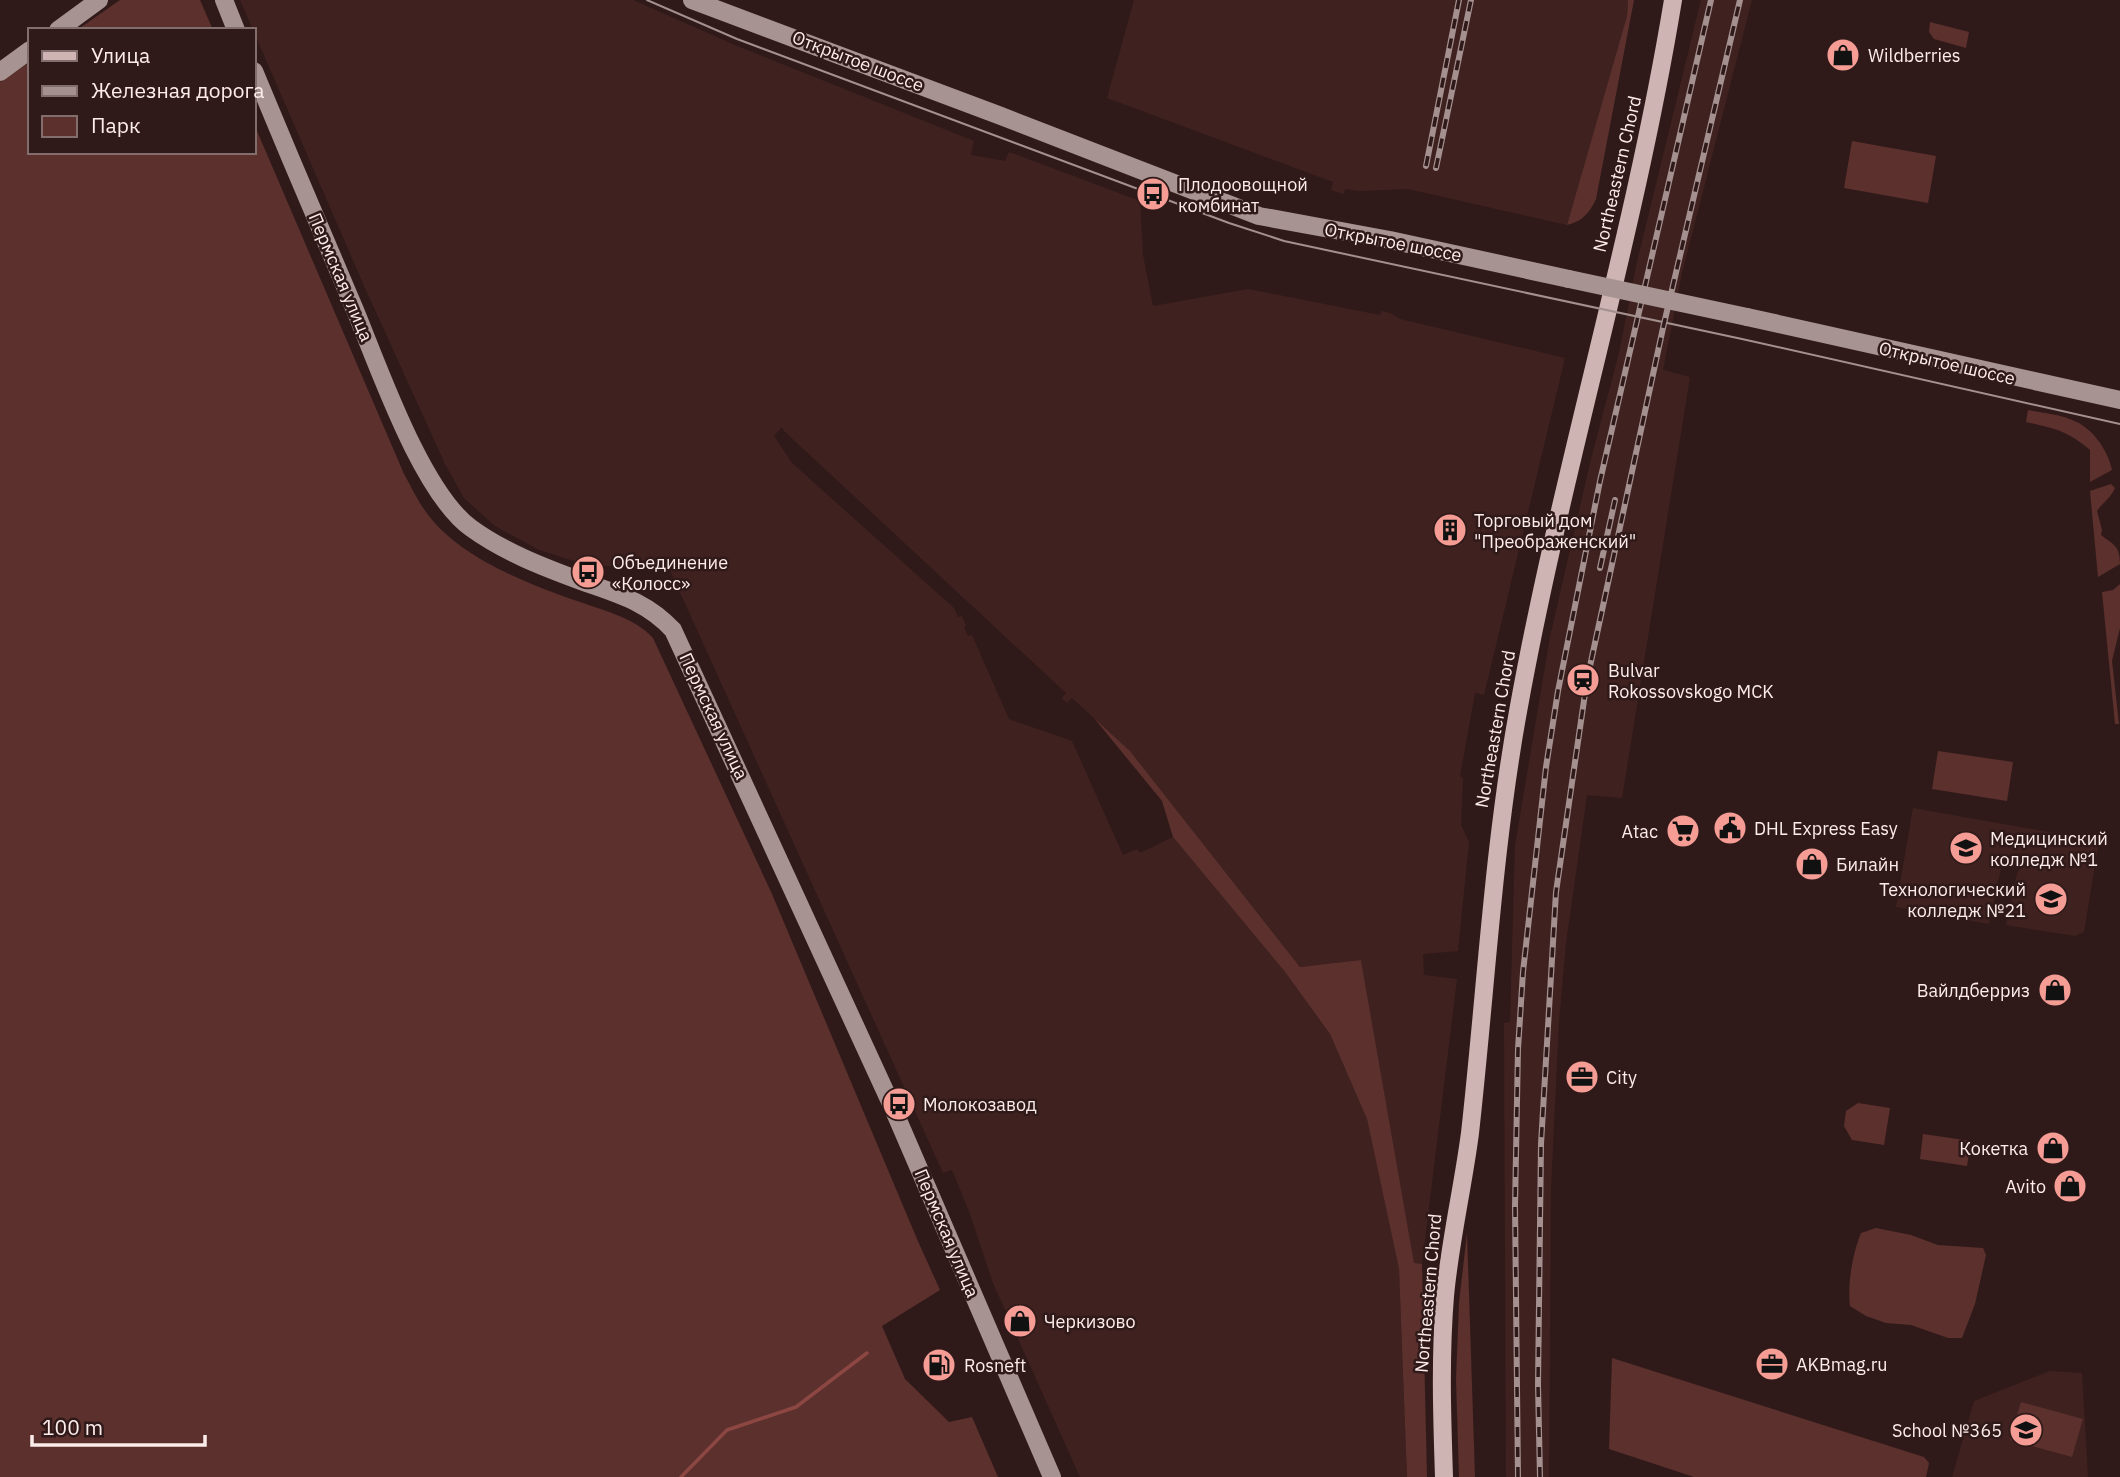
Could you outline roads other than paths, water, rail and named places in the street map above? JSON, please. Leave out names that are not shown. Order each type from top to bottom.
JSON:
[{"type":"main road","name":"Northeastern Chord","points":[[1444,1477],[1441,1401],[1446,1294],[1469,1136],[1501,815],[1523,685],[1659,83],[1673,0]]},
{"type":"street","points":[[61,28],[99,0]]},
{"type":"street","points":[[224,0],[235,28]]},
{"type":"street","name":"Открытое шоссе","points":[[692,0],[1259,216],[1390,240],[2120,400]]},
{"type":"street","points":[[0,72],[28,51]]},
{"type":"street","name":"Пермская улица","points":[[256,76],[403,424],[438,491],[453,511],[470,528],[501,547],[546,568],[642,603],[673,630],[892,1106],[1052,1477]]},
{"type":"waterway","points":[[681,1477],[727,1430],[796,1407],[867,1353]]},
{"type":"tram line","points":[[647,0],[737,39],[1229,223],[1284,241],[1742,339],[2120,424]]},
{"type":"railway","points":[[1426,166],[1459,0]]},
{"type":"railway","points":[[1436,168],[1471,0]]},
{"type":"railway","points":[[1518,1477],[1515,1206],[1518,1049],[1523,972],[1546,767],[1558,691],[1600,481],[1711,0]]},
{"type":"railway","points":[[1540,1477],[1538,1385],[1541,1144],[1556,892],[1587,680],[1663,328],[1740,0]]},
{"type":"railway","points":[[1600,568],[1615,500]]},
{"type":"place","name":"Wildberries","points":[[1843,55]]},
{"type":"place","name":"Плодоовощной комбинат","points":[[1153,194]]},
{"type":"place","name":"Торговый дом \"Преображенский\"","points":[[1450,530]]},
{"type":"place","name":"Объединение «Колосс»","points":[[588,572]]},
{"type":"place","name":"Bulvar Rokossovskogo MCK","points":[[1583,680]]},
{"type":"place","name":"DHL Express Easy","points":[[1730,828]]},
{"type":"place","name":"Atac","points":[[1683,831]]},
{"type":"place","name":"Медицинский колледж №1","points":[[1966,848]]},
{"type":"place","name":"Билайн","points":[[1812,864]]},
{"type":"place","name":"Технологический колледж №21","points":[[2051,899]]},
{"type":"place","name":"Вайлдберриз","points":[[2055,990]]},
{"type":"place","name":"City","points":[[1582,1077]]},
{"type":"place","name":"Молокозавод","points":[[899,1104]]},
{"type":"place","name":"Кокетка","points":[[2053,1148]]},
{"type":"place","name":"Avito","points":[[2070,1186]]},
{"type":"place","name":"Черкизово","points":[[1020,1321]]},
{"type":"place","name":"AKBmag.ru","points":[[1772,1364]]},
{"type":"place","name":"Rosneft","points":[[939,1365]]},
{"type":"place","name":"School №365","points":[[2026,1430]]}]
